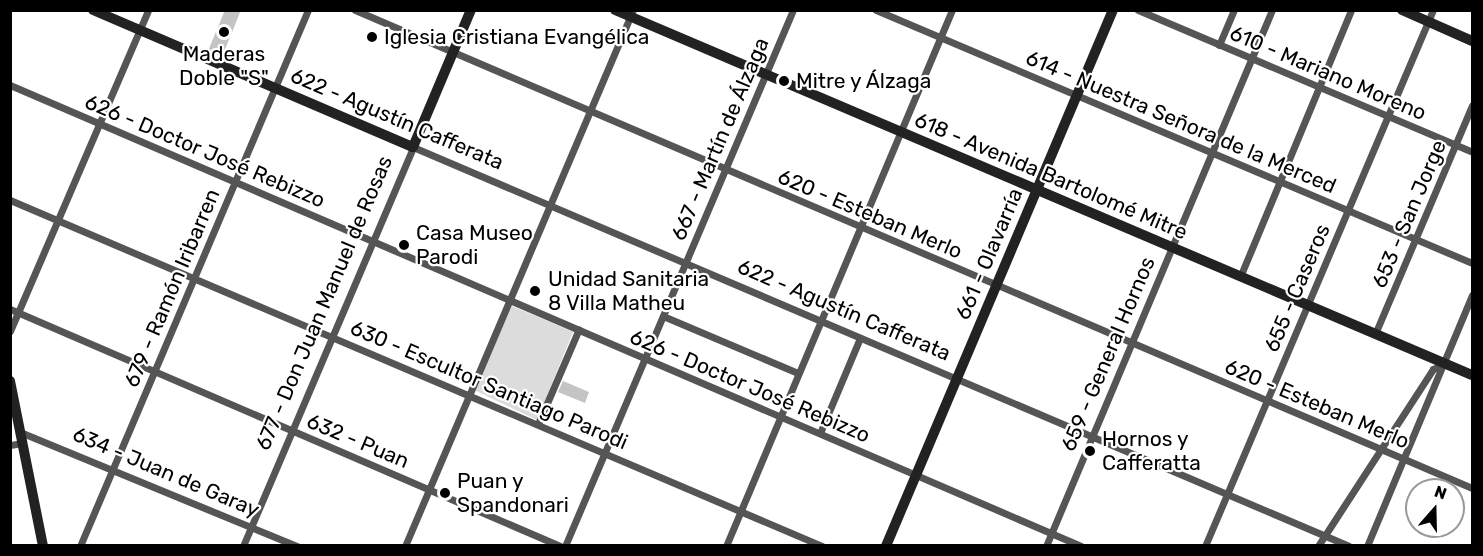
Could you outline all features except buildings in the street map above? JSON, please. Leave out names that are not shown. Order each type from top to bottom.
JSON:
[{"type":"main road","name":"622 - Agustín Cafferata","points":[[93,10],[412,147]]},
{"type":"main road","name":"677 - Don Juan Manuel de Rosas","points":[[412,147],[471,10]]},
{"type":"main road","name":"618 - Avenida Bartolomé Mitre","points":[[615,10],[632,14],[765,76],[1473,375]]},
{"type":"main road","name":"661 - Olavarría","points":[[886,546],[1113,10]]},
{"type":"main road","points":[[1402,10],[1473,41]]},
{"type":"main road","points":[[10,381],[43,546]]},
{"type":"street","points":[[10,331],[14,311],[58,219],[148,10]]},
{"type":"street","name":"679 - Ramón Iribarren","points":[[80,546],[308,10]]},
{"type":"street","name":"620 - Esteban Merlo","points":[[355,10],[1131,344],[1473,488]]},
{"type":"street","name":"667 - Martín de Álzaga","points":[[565,546],[792,10]]},
{"type":"street","name":"614 - Nuestra Señora de la Merced","points":[[876,10],[1473,263]]},
{"type":"street","points":[[726,546],[952,10]]},
{"type":"street","name":"610 - Mariano Moreno","points":[[1138,10],[1473,152]]},
{"type":"street","points":[[1219,45],[1234,10]]},
{"type":"street","name":"659 - General Hornos","points":[[1046,546],[1272,10]]},
{"type":"street","points":[[1240,277],[1352,10]]},
{"type":"street","name":"655 - Caseros","points":[[1205,546],[1433,10]]},
{"type":"street","points":[[405,546],[632,14]]},
{"type":"street","name":"626 - Doctor José Rebizzo","points":[[10,85],[1081,546]]},
{"type":"street","name":"653 - San Jorge","points":[[1375,334],[1473,106]]},
{"type":"street","name":"622 - Agustín Cafferata","points":[[412,147],[1349,546]]},
{"type":"street","name":"677 - Don Juan Manuel de Rosas","points":[[243,546],[412,147]]},
{"type":"street","name":"630 - Escultor Santiago Parodi","points":[[10,200],[822,546]]},
{"type":"street","points":[[1368,546],[1473,295]]},
{"type":"street","name":"632 - Puan","points":[[14,311],[560,546]]},
{"type":"street","points":[[663,316],[798,373]]},
{"type":"street","points":[[538,424],[579,329]]},
{"type":"street","points":[[820,433],[860,338]]},
{"type":"street","points":[[1318,546],[1433,369],[1444,364]]},
{"type":"street","points":[[10,445],[21,437]]},
{"type":"street","name":"634 - Juan de Garay","points":[[21,437],[114,467],[297,546]]},
{"type":"shaded area","points":[[512,306],[573,332],[537,420],[474,390]]},
{"type":"place","name":"Maderas Doble \"S\"","points":[[224,32]]},
{"type":"place","name":"Iglesia Cristiana Evangélica","points":[[372,37]]},
{"type":"place","name":"Mitre y Álzaga","points":[[784,81]]},
{"type":"place","name":"Casa Museo Parodi","points":[[404,245]]},
{"type":"place","name":"Unidad Sanitaria 8 Villa Matheu","points":[[535,291]]},
{"type":"place","name":"Hornos y Cafferatta","points":[[1090,451]]},
{"type":"place","name":"Puan y Spandonari","points":[[445,493]]}]
